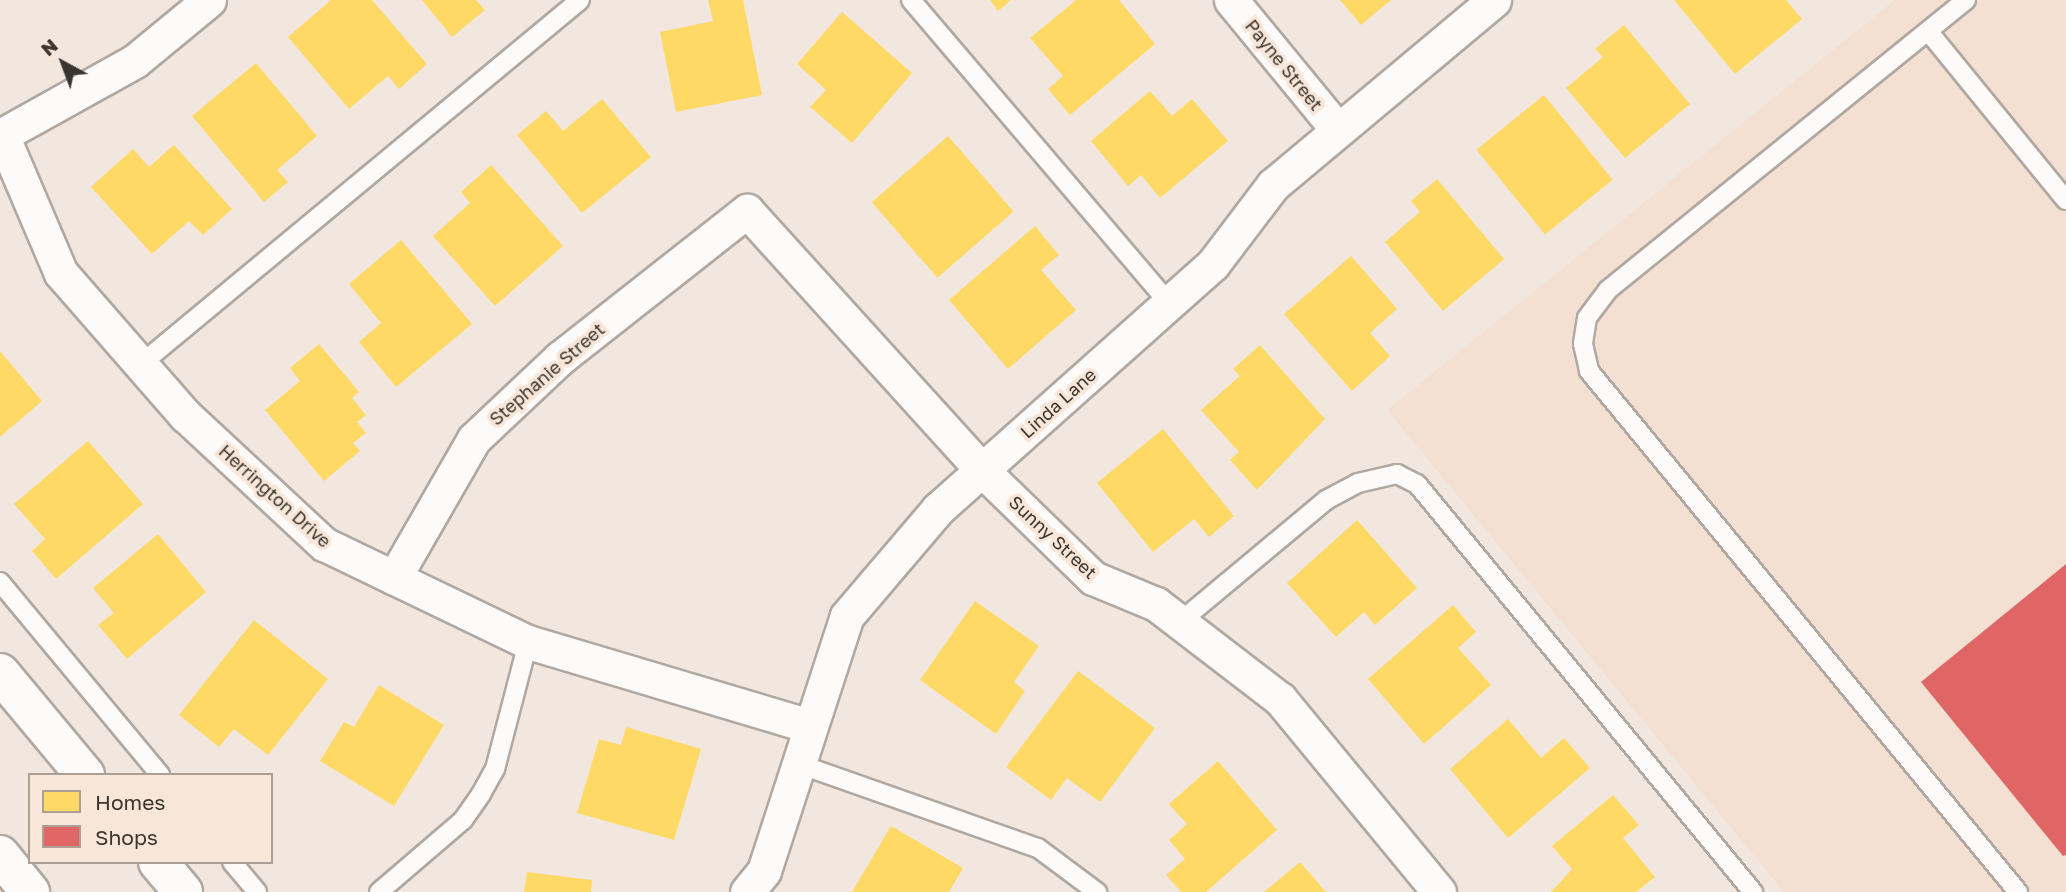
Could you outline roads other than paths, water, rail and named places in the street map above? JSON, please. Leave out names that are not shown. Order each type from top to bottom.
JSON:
[{"type":"main road","points":[[0,673],[83,773]]},
{"type":"main road","points":[[0,855],[30,892]]},
{"type":"main road","points":[[160,864],[183,892]]},
{"type":"street","name":"Herrington Drive","points":[[208,0],[135,61],[2,135],[61,273],[185,415],[324,544],[527,642],[807,725]]},
{"type":"street","name":"Payne Street","points":[[1231,0],[1337,129]]},
{"type":"street","name":"Linda Lane","points":[[747,892],[764,871],[807,725],[847,615],[938,509],[1213,264],[1273,185],[1494,0]]},
{"type":"street","name":"Sunny Street","points":[[747,211],[982,470],[1093,578],[1181,621],[1280,699],[1439,892]]},
{"type":"street","name":"Stephanie Street","points":[[394,578],[474,439],[560,358],[747,211]]},
{"type":"lane","points":[[141,364],[580,0]]},
{"type":"lane","points":[[911,0],[1170,303]]},
{"type":"lane","points":[[1966,0],[1608,290],[1587,317],[1583,344],[1590,371],[2018,892]]},
{"type":"lane","points":[[1928,31],[2066,201]]},
{"type":"lane","points":[[1181,621],[1326,500],[1358,483],[1397,474],[1417,484],[1753,892]]},
{"type":"lane","points":[[0,582],[158,773]]},
{"type":"lane","points":[[379,892],[463,820],[481,794],[495,769],[527,642]]},
{"type":"lane","points":[[796,763],[1038,848],[1092,890]]},
{"type":"lane","points":[[234,864],[257,892]]}]
